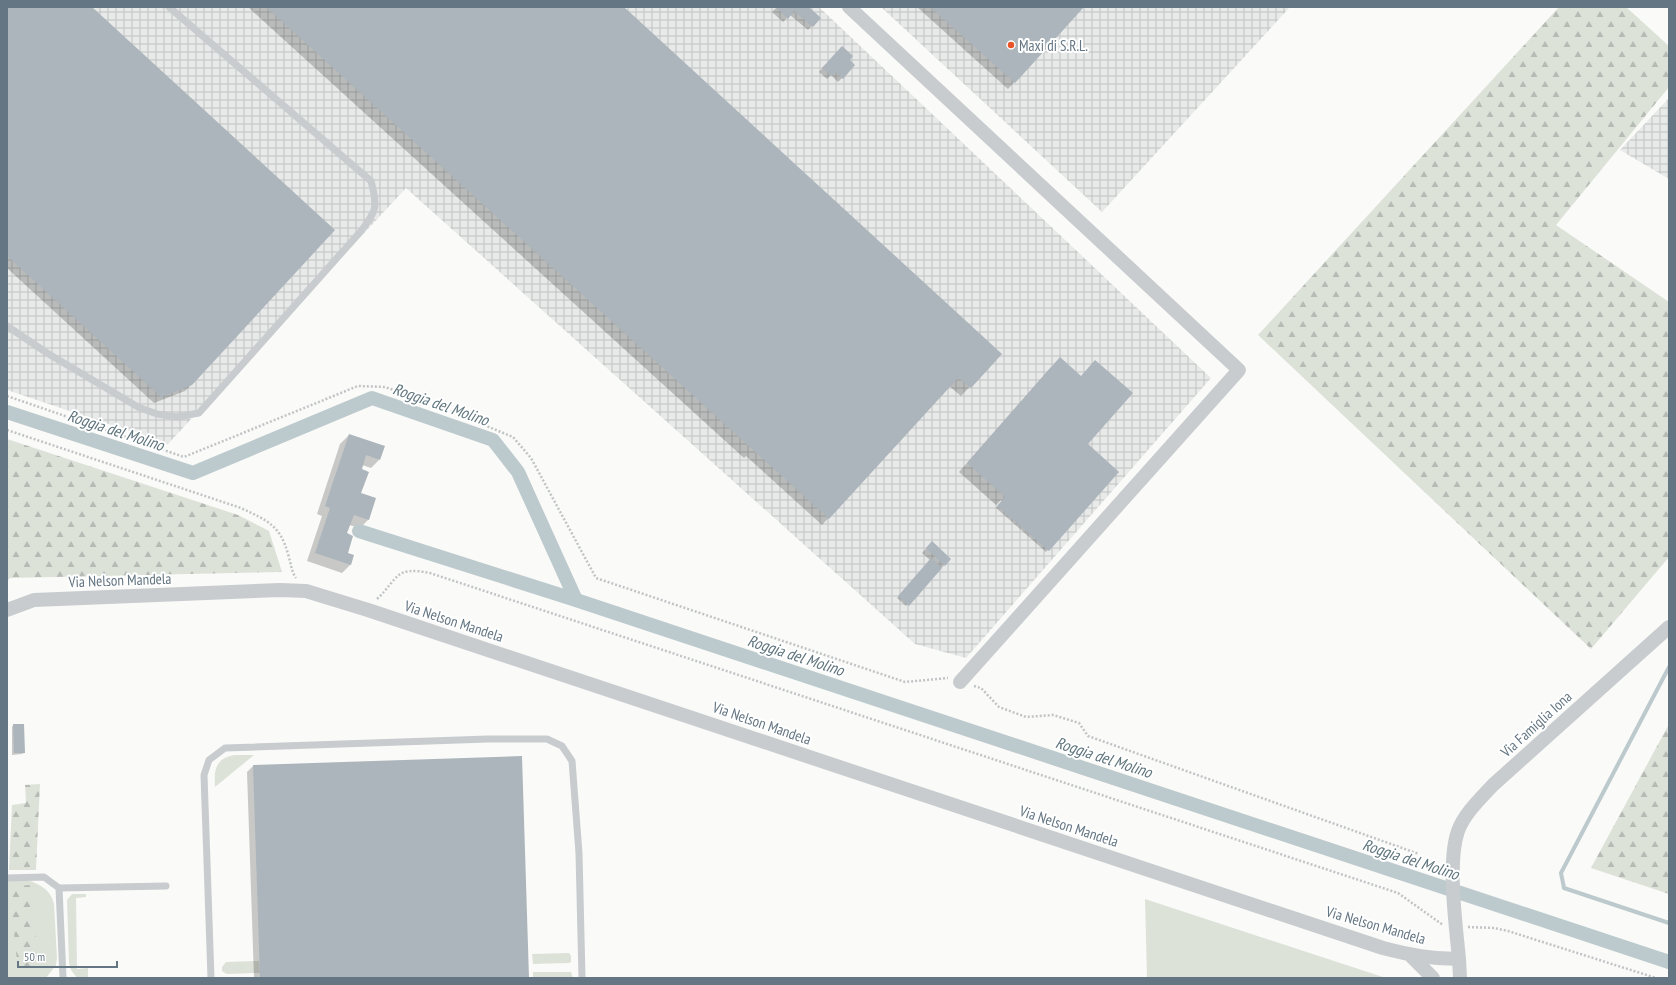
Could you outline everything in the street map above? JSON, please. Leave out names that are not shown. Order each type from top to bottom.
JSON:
[{"type":"street","points":[[849,7],[1239,370],[960,681]]},
{"type":"street","name":"Via Nelson Mandela","points":[[7,610],[34,600],[280,590],[306,591],[368,610],[1375,945],[1411,956],[1435,959],[1459,959]]},
{"type":"street","name":"Via Famiglia Iona","points":[[1456,925],[1453,864],[1458,831],[1470,810],[1493,785],[1669,627]]},
{"type":"street","points":[[1456,925],[1460,978]]},
{"type":"street","points":[[1411,956],[1433,978]]},
{"type":"lane","points":[[7,326],[47,353],[138,407],[157,414],[177,417],[199,413],[361,231],[374,214],[375,197],[371,181],[169,7]]},
{"type":"lane","points":[[211,978],[204,775],[209,760],[225,748],[488,739],[547,739],[562,746],[572,761],[579,853],[582,978]]},
{"type":"lane","points":[[7,878],[44,877],[59,888],[166,886]]},
{"type":"lane","points":[[59,888],[63,978]]},
{"type":"path","points":[[7,396],[184,457],[358,386],[385,387],[424,400],[513,437],[531,458],[596,578],[905,682],[950,678],[981,688],[999,707],[1026,717],[1053,715],[1079,723],[1088,736],[1420,854]]},
{"type":"path","points":[[7,430],[241,508],[263,519],[276,528],[283,539],[292,572],[306,591]]},
{"type":"path","points":[[368,610],[383,594],[392,580],[403,572],[416,570],[430,573],[1398,893],[1412,901],[1440,924],[1478,926],[1505,930],[1656,978]]},
{"type":"shaded area","points":[[7,7],[819,7],[1211,378],[966,658],[915,644],[406,188],[168,444],[7,390]]},
{"type":"shaded area","points":[[881,7],[1290,7],[1102,212]]},
{"type":"shaded area","points":[[1669,98],[1669,179],[1620,150]]},
{"type":"green space","points":[[1559,7],[1626,7],[1669,46],[1669,87],[1556,225],[1669,302],[1669,557],[1591,649],[1258,335]]},
{"type":"green space","points":[[7,439],[238,515],[269,531],[282,572],[10,578],[7,581]]},
{"type":"green space","points":[[1669,724],[1669,894],[1591,868]]},
{"type":"green space","points":[[234,755],[254,755],[215,787],[215,775],[219,762]]},
{"type":"green space","points":[[40,784],[36,870],[9,870],[12,805],[26,803],[25,785]]},
{"type":"green space","points":[[27,880],[44,888],[53,899],[57,958],[56,965],[46,978],[7,978],[7,881]]},
{"type":"green space","points":[[31,885],[38,966],[18,971],[9,886]]},
{"type":"green space","points":[[72,894],[86,894],[86,897],[76,898],[77,969],[88,968],[88,978],[77,978],[71,970],[69,963],[67,900]]},
{"type":"green space","points":[[1145,899],[1386,978],[1147,978]]},
{"type":"green space","points":[[569,953],[571,956],[571,962],[569,963],[533,964],[532,954]]},
{"type":"green space","points":[[259,961],[260,973],[227,974],[222,971],[222,967],[226,962]]},
{"type":"green space","points":[[533,972],[571,972],[573,978],[533,978]]},
{"type":"building","points":[[7,7],[92,7],[335,230],[192,385],[161,397],[7,256]]},
{"type":"building","points":[[266,7],[624,7],[1002,354],[971,388],[958,378],[829,519]]},
{"type":"building","points":[[776,7],[809,7],[821,18],[813,27],[794,11],[788,19]]},
{"type":"building","name":"Maxi di S.R.L.","points":[[930,7],[1084,7],[1015,83]]},
{"type":"building","points":[[842,46],[853,56],[850,60],[855,65],[843,79],[835,72],[832,76],[822,68]]},
{"type":"building","points":[[1060,357],[1081,376],[1095,360],[1133,393],[1088,444],[1119,472],[1049,551],[997,506],[1005,497],[967,463]]},
{"type":"building","points":[[349,434],[385,446],[380,460],[366,455],[362,469],[369,472],[361,493],[376,498],[369,520],[354,515],[347,533],[353,536],[348,553],[354,555],[351,565],[315,553],[330,508],[325,506]]},
{"type":"building","points":[[932,541],[951,559],[945,566],[926,548]]},
{"type":"building","points":[[931,558],[942,568],[909,606],[898,596]]},
{"type":"building","points":[[13,724],[24,724],[25,753],[14,753]]},
{"type":"building","points":[[522,756],[529,978],[260,978],[253,765]]},
{"type":"waterway","name":"Roggia del Molino","points":[[7,412],[193,473],[372,398],[493,440],[518,472],[576,600],[1669,962]]},
{"type":"waterway","points":[[359,531],[576,600]]},
{"type":"waterway","points":[[1669,667],[1561,873],[1564,888],[1669,923]]},
{"type":"place","name":"Maxi di S.R.L.","points":[[1011,45]]}]
